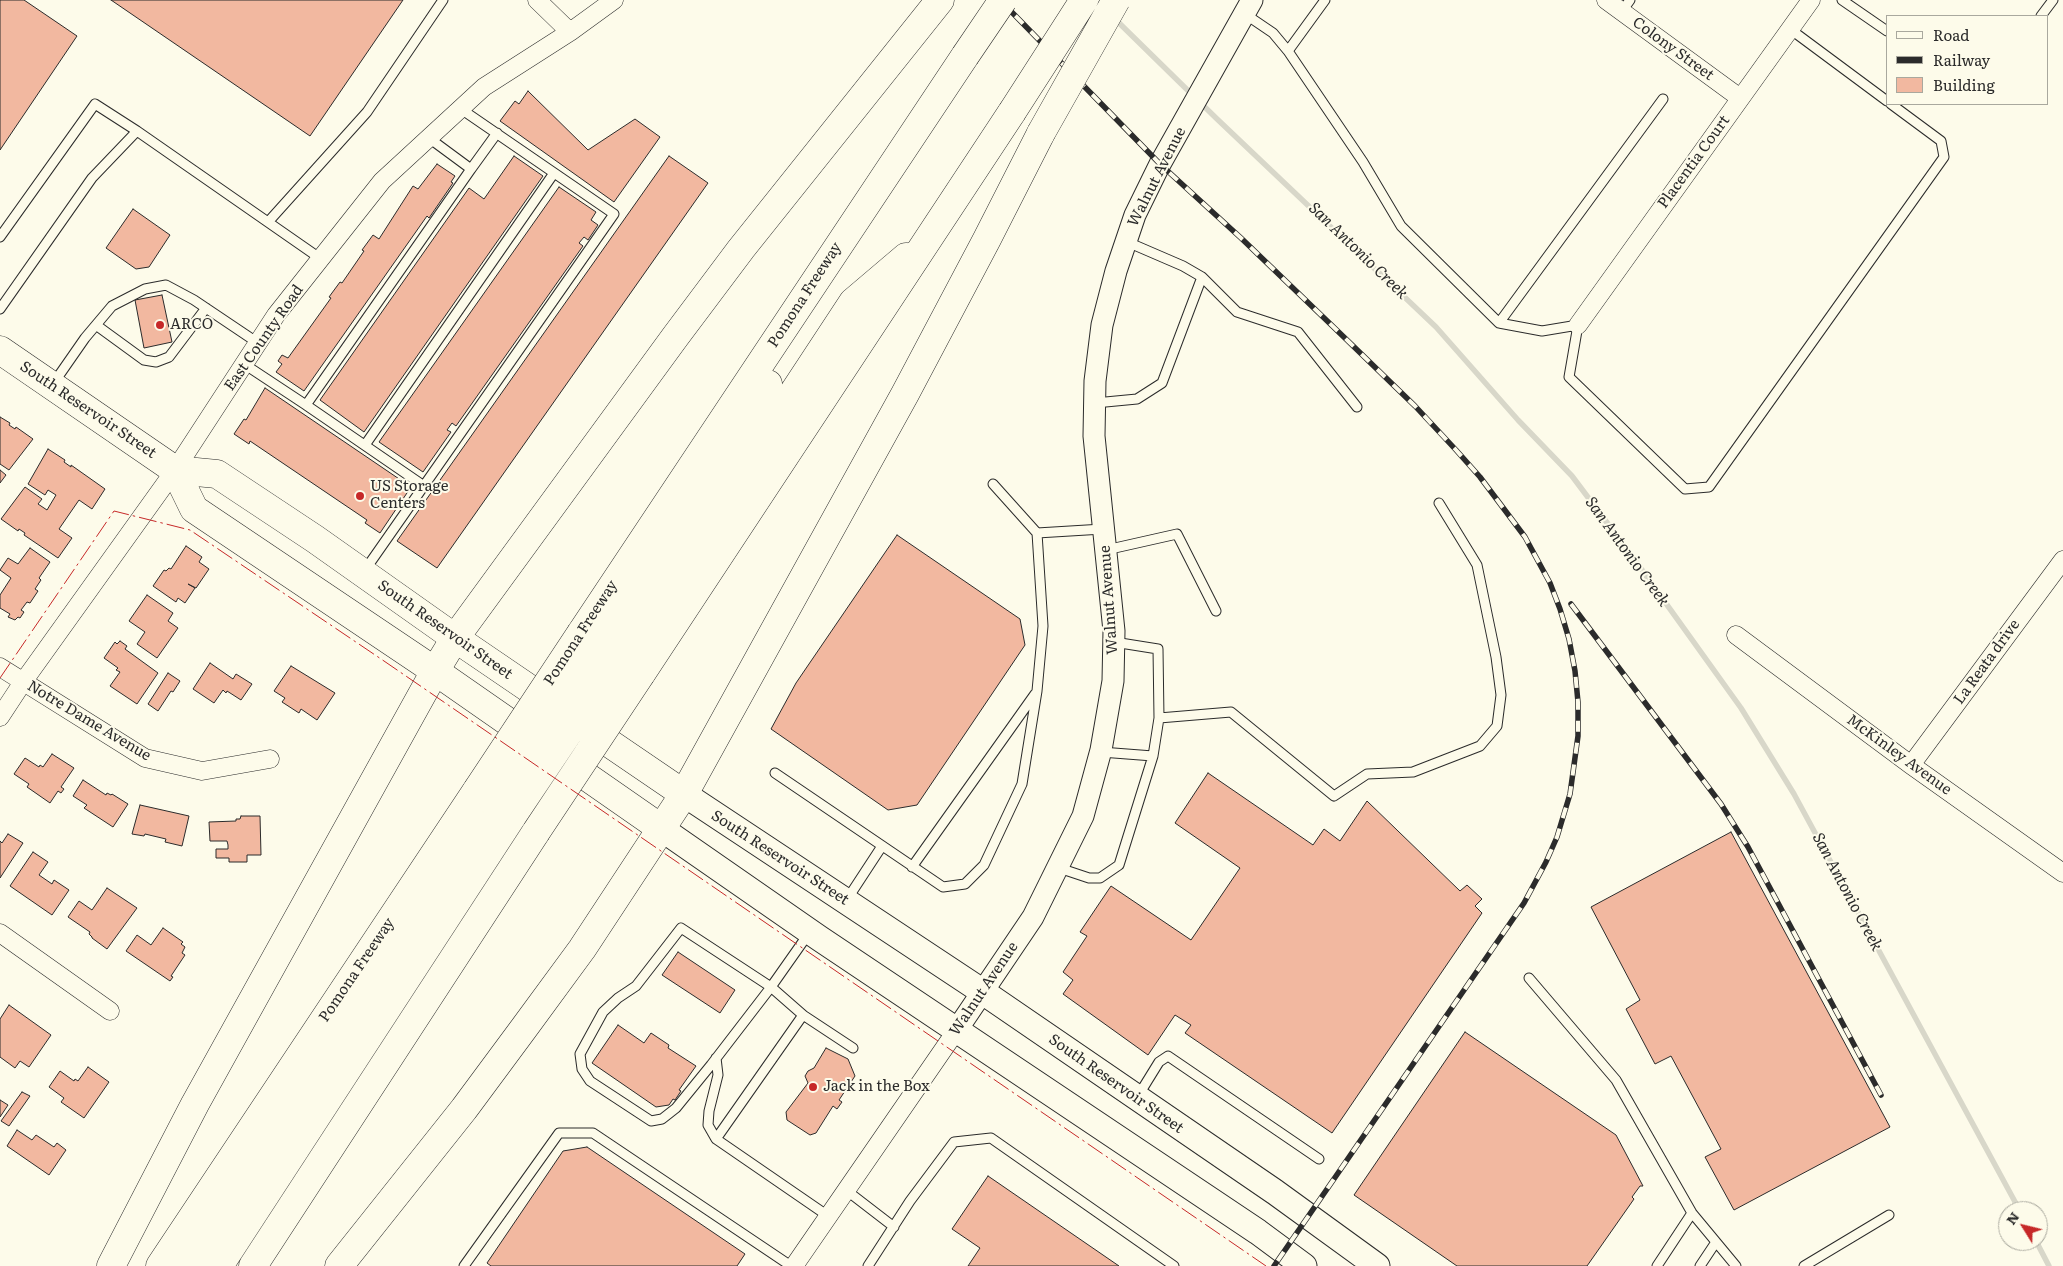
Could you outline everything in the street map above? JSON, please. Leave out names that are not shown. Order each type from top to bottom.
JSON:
[{"type":"main road","points":[[111,1266],[195,1104],[434,671],[455,638],[736,256],[919,29],[940,0]]},
{"type":"main road","name":"Pomona Freeway","points":[[160,1266],[495,803],[599,646],[865,203],[1003,0]]},
{"type":"main road","points":[[253,1266],[536,832],[930,237],[1084,0]]},
{"type":"main road","points":[[339,1266],[464,1109],[582,949],[684,794],[905,394],[1041,133],[1116,0]]},
{"type":"main road","points":[[189,1266],[599,646],[853,302],[930,237]]},
{"type":"main road","name":"South Reservoir Street","points":[[0,350],[176,470],[217,474],[684,794],[983,992],[1274,1192],[1377,1266]]},
{"type":"main road","points":[[176,470],[194,509],[434,671],[956,1031],[1258,1232],[1304,1266]]},
{"type":"main road","points":[[219,1266],[495,803]]},
{"type":"street","points":[[537,0],[570,32]]},
{"type":"street","name":"East County Road","points":[[0,717],[23,682],[176,470],[276,316],[382,181],[484,87],[570,32],[614,0]]},
{"type":"street","name":"Colony Street","points":[[1606,0],[1626,6],[1740,98]]},
{"type":"street","name":"Placentia Court","points":[[1578,325],[1811,0]]},
{"type":"street","name":"Walnut Avenue","points":[[792,1266],[1033,917],[1059,868],[1083,816],[1100,751],[1113,681],[1114,642],[1094,436],[1095,380],[1102,325],[1125,241],[1135,215],[1160,164],[1248,7]]},
{"type":"street","name":"La Reata drive","points":[[1911,765],[2063,560]]},
{"type":"street","name":"McKinley Avenue","points":[[1736,635],[1911,765],[2063,873]]},
{"type":"street","name":"Notre Dame Avenue","points":[[0,667],[145,758],[202,771],[270,759]]},
{"type":"street","points":[[0,932],[110,1011]]},
{"type":"lane","points":[[268,221],[367,112],[443,0]]},
{"type":"lane","points":[[1288,51],[1324,0]]},
{"type":"lane","points":[[1842,0],[1886,30]]},
{"type":"lane","points":[[2042,15],[2053,0]]},
{"type":"lane","points":[[1248,7],[1288,51],[1363,162],[1402,226],[1499,323],[1542,330],[1578,325],[1570,377],[1685,489],[1709,486],[1944,156],[1941,140],[1892,105]]},
{"type":"lane","points":[[1790,29],[1886,99]]},
{"type":"lane","points":[[1499,323],[1663,99]]},
{"type":"lane","points":[[0,237],[94,104],[137,131],[321,259]]},
{"type":"lane","points":[[363,573],[614,214],[461,109]]},
{"type":"lane","points":[[0,309],[92,178],[137,131]]},
{"type":"lane","points":[[306,405],[496,133]]},
{"type":"lane","points":[[429,138],[471,169]]},
{"type":"lane","points":[[365,445],[554,173]]},
{"type":"lane","points":[[1125,241],[1183,266],[1202,277],[1237,312],[1298,332],[1357,407]]},
{"type":"lane","points":[[1094,403],[1137,399],[1162,383],[1202,277]]},
{"type":"lane","points":[[52,386],[112,306],[145,289],[166,285],[206,308],[258,343]]},
{"type":"lane","points":[[96,325],[144,360],[156,362],[170,357],[206,308]]},
{"type":"lane","points":[[244,364],[424,486]]},
{"type":"lane","points":[[776,773],[943,888],[965,884],[984,865],[1022,784],[1037,691],[1043,626],[1037,533],[993,484]]},
{"type":"lane","points":[[1159,718],[1232,712],[1334,796],[1367,774],[1413,772],[1480,746],[1497,726],[1501,695],[1496,657],[1477,566],[1439,503]]},
{"type":"lane","points":[[1037,533],[1104,529]]},
{"type":"lane","points":[[1106,550],[1177,534],[1216,611]]},
{"type":"lane","points":[[1059,868],[1088,878],[1100,878],[1119,865],[1153,756],[1159,718],[1158,649],[1114,642]]},
{"type":"lane","points":[[912,866],[1037,691]]},
{"type":"lane","points":[[1100,751],[1153,756]]},
{"type":"lane","points":[[846,901],[882,846]]},
{"type":"lane","points":[[810,931],[771,988],[716,1058],[676,1108],[662,1118],[651,1121],[590,1081],[582,1069],[580,1054],[603,1012],[618,998],[636,986],[681,928],[771,988],[803,1015],[853,1048]]},
{"type":"lane","points":[[1529,978],[1616,1080],[1692,1213],[1736,1266]]},
{"type":"lane","points":[[716,1139],[803,1015]]},
{"type":"lane","points":[[1137,1098],[1159,1062],[1168,1056],[1319,1159]]},
{"type":"lane","points":[[716,1058],[718,1075],[709,1111],[708,1125],[716,1139],[828,1216]]},
{"type":"lane","points":[[464,1266],[558,1133],[593,1132],[792,1266]]},
{"type":"lane","points":[[868,1266],[910,1201],[954,1142],[991,1138],[1174,1266]]},
{"type":"lane","points":[[846,1190],[894,1227]]},
{"type":"lane","points":[[1657,1266],[1692,1213]]},
{"type":"lane","points":[[1804,1266],[1889,1215]]},
{"type":"lane","points":[[1700,1266],[1716,1242]]},
{"type":"building","points":[[0,0],[24,0],[77,36],[0,150]]},
{"type":"building","points":[[111,0],[403,0],[310,136]]},
{"type":"building","points":[[528,91],[588,150],[635,119],[660,137],[614,202],[500,121],[515,101],[519,104]]},
{"type":"building","points":[[514,156],[543,176],[364,432],[320,400],[469,188],[484,199]]},
{"type":"building","points":[[669,156],[708,183],[437,568],[397,541]]},
{"type":"building","points":[[437,164],[455,176],[451,182],[453,183],[429,218],[427,216],[304,391],[276,372],[282,364],[278,361],[282,355],[288,358],[331,298],[329,297],[340,282],[342,283],[373,235],[379,239],[413,186],[418,189]]},
{"type":"building","points":[[559,187],[596,212],[591,220],[598,225],[588,240],[584,237],[579,243],[583,246],[456,426],[452,423],[447,430],[451,432],[423,472],[379,442]]},
{"type":"building","points":[[133,209],[170,235],[149,267],[136,269],[106,248]]},
{"type":"building","points":[[162,295],[172,342],[144,348],[135,300]]},
{"type":"building","points":[[265,388],[411,487],[380,533],[365,523],[367,520],[250,441],[249,444],[234,434],[244,419],[246,420]]},
{"type":"building","points":[[0,417],[10,423],[9,425],[15,429],[16,427],[33,439],[9,470],[0,464]]},
{"type":"building","points":[[48,449],[65,460],[64,462],[71,467],[71,465],[105,489],[92,509],[79,500],[59,529],[72,538],[58,558],[24,535],[25,533],[19,529],[18,531],[1,519],[25,487],[42,499],[38,504],[47,510],[56,495],[48,490],[45,495],[28,484]]},
{"type":"building","points":[[0,470],[6,475],[0,483]]},
{"type":"building","points":[[897,535],[1020,619],[1025,645],[917,805],[888,810],[771,729],[796,683]]},
{"type":"building","points":[[186,546],[202,557],[199,562],[209,569],[196,588],[188,584],[195,588],[185,603],[178,598],[176,602],[153,586],[164,570],[171,569]]},
{"type":"building","points":[[30,548],[50,562],[39,578],[41,580],[35,589],[38,591],[30,603],[27,602],[21,610],[24,612],[20,618],[18,617],[15,620],[8,617],[10,614],[0,608],[0,595],[11,578],[0,570],[8,558],[18,564]]},
{"type":"building","points":[[147,595],[173,613],[168,621],[178,628],[157,658],[137,644],[145,632],[129,621]]},
{"type":"building","points":[[120,641],[127,646],[125,649],[158,673],[137,704],[110,686],[120,672],[116,670],[118,668],[104,658],[115,642],[117,644]]},
{"type":"building","points":[[210,663],[233,679],[236,674],[252,684],[241,700],[223,690],[214,703],[193,689]]},
{"type":"building","points":[[291,666],[335,693],[317,720],[301,709],[299,713],[282,702],[285,698],[274,691]]},
{"type":"building","points":[[168,673],[180,681],[158,711],[148,704]]},
{"type":"building","points":[[52,754],[74,768],[61,787],[64,789],[61,793],[58,791],[50,803],[27,787],[29,784],[14,774],[25,758],[39,767],[40,765],[43,767]]},
{"type":"building","points":[[1208,773],[1313,845],[1324,829],[1340,841],[1367,801],[1460,891],[1467,885],[1482,899],[1475,906],[1482,913],[1332,1133],[1185,1033],[1191,1025],[1175,1015],[1148,1055],[1063,994],[1073,980],[1063,972],[1087,936],[1080,932],[1111,886],[1191,940],[1240,868],[1175,823]]},
{"type":"building","points":[[83,780],[106,795],[107,793],[112,794],[128,804],[113,827],[84,808],[87,805],[73,796]]},
{"type":"building","points":[[140,805],[189,816],[182,846],[165,842],[166,839],[145,834],[144,836],[132,834]]},
{"type":"building","points":[[241,816],[260,816],[261,855],[247,855],[247,862],[229,862],[229,858],[216,858],[216,849],[228,849],[228,845],[227,841],[210,841],[209,822],[236,821]]},
{"type":"building","points":[[1731,832],[1890,1127],[1734,1210],[1705,1157],[1721,1149],[1671,1056],[1655,1064],[1626,1009],[1640,1000],[1591,907]]},
{"type":"building","points":[[8,834],[23,843],[0,878],[0,841],[2,843]]},
{"type":"building","points":[[33,852],[48,862],[39,875],[52,884],[54,880],[69,890],[52,915],[10,886]]},
{"type":"building","points":[[107,888],[137,908],[107,949],[92,938],[89,934],[90,932],[68,917],[79,901],[92,910]]},
{"type":"building","points":[[163,928],[183,942],[181,944],[185,947],[182,953],[185,955],[171,976],[173,977],[170,981],[126,951],[137,935],[151,945]]},
{"type":"building","points":[[678,952],[735,990],[720,1013],[662,975]]},
{"type":"building","points":[[9,1005],[51,1035],[29,1067],[20,1061],[15,1068],[0,1057],[0,1019]]},
{"type":"building","points":[[618,1025],[644,1043],[651,1033],[669,1045],[668,1048],[696,1066],[679,1090],[681,1091],[675,1100],[673,1099],[669,1105],[656,1107],[592,1063]]},
{"type":"building","points":[[1465,1032],[1616,1135],[1643,1186],[1640,1186],[1632,1197],[1634,1199],[1587,1266],[1457,1266],[1354,1195]]},
{"type":"building","points":[[826,1048],[848,1059],[855,1076],[839,1100],[842,1102],[837,1109],[833,1106],[816,1133],[810,1135],[787,1120],[786,1112],[808,1083],[805,1076],[808,1071],[814,1068]]},
{"type":"building","points":[[88,1067],[109,1082],[84,1118],[61,1102],[64,1098],[49,1087],[60,1071],[74,1081],[75,1079],[78,1081]]},
{"type":"building","points":[[22,1092],[30,1096],[9,1126],[1,1121]]},
{"type":"building","points":[[0,1100],[8,1105],[0,1117]]},
{"type":"building","points":[[17,1130],[32,1140],[36,1135],[54,1147],[57,1143],[66,1150],[49,1175],[7,1146]]},
{"type":"building","points":[[587,1147],[745,1254],[737,1266],[491,1266],[487,1263],[563,1151]]},
{"type":"building","points":[[988,1176],[1119,1266],[968,1266],[980,1248],[952,1229]]},
{"type":"waterway","name":"San Antonio Creek","points":[[1115,19],[1216,118],[1436,327],[1518,420],[1572,476],[1741,708],[1794,794],[2015,1201]]},
{"type":"waterway","name":"San Antonio Creek","points":[[2041,1251],[2049,1266]]},
{"type":"railway","points":[[1000,0],[1160,164],[1241,238],[1348,341],[1415,406],[1456,450],[1480,477],[1525,537],[1550,583],[1569,639],[1578,702],[1578,736],[1570,794],[1557,837],[1546,862],[1524,903],[1274,1266]]},
{"type":"railway","points":[[1571,604],[1721,804],[1748,847],[1881,1095]]},
{"type":"power","points":[[0,678],[114,511],[190,530],[1266,1266]]},
{"type":"place","name":"ARCO","points":[[160,325]]},
{"type":"place","name":"US Storage Centers","points":[[360,496]]},
{"type":"place","name":"Jack in the Box","points":[[813,1087]]}]
